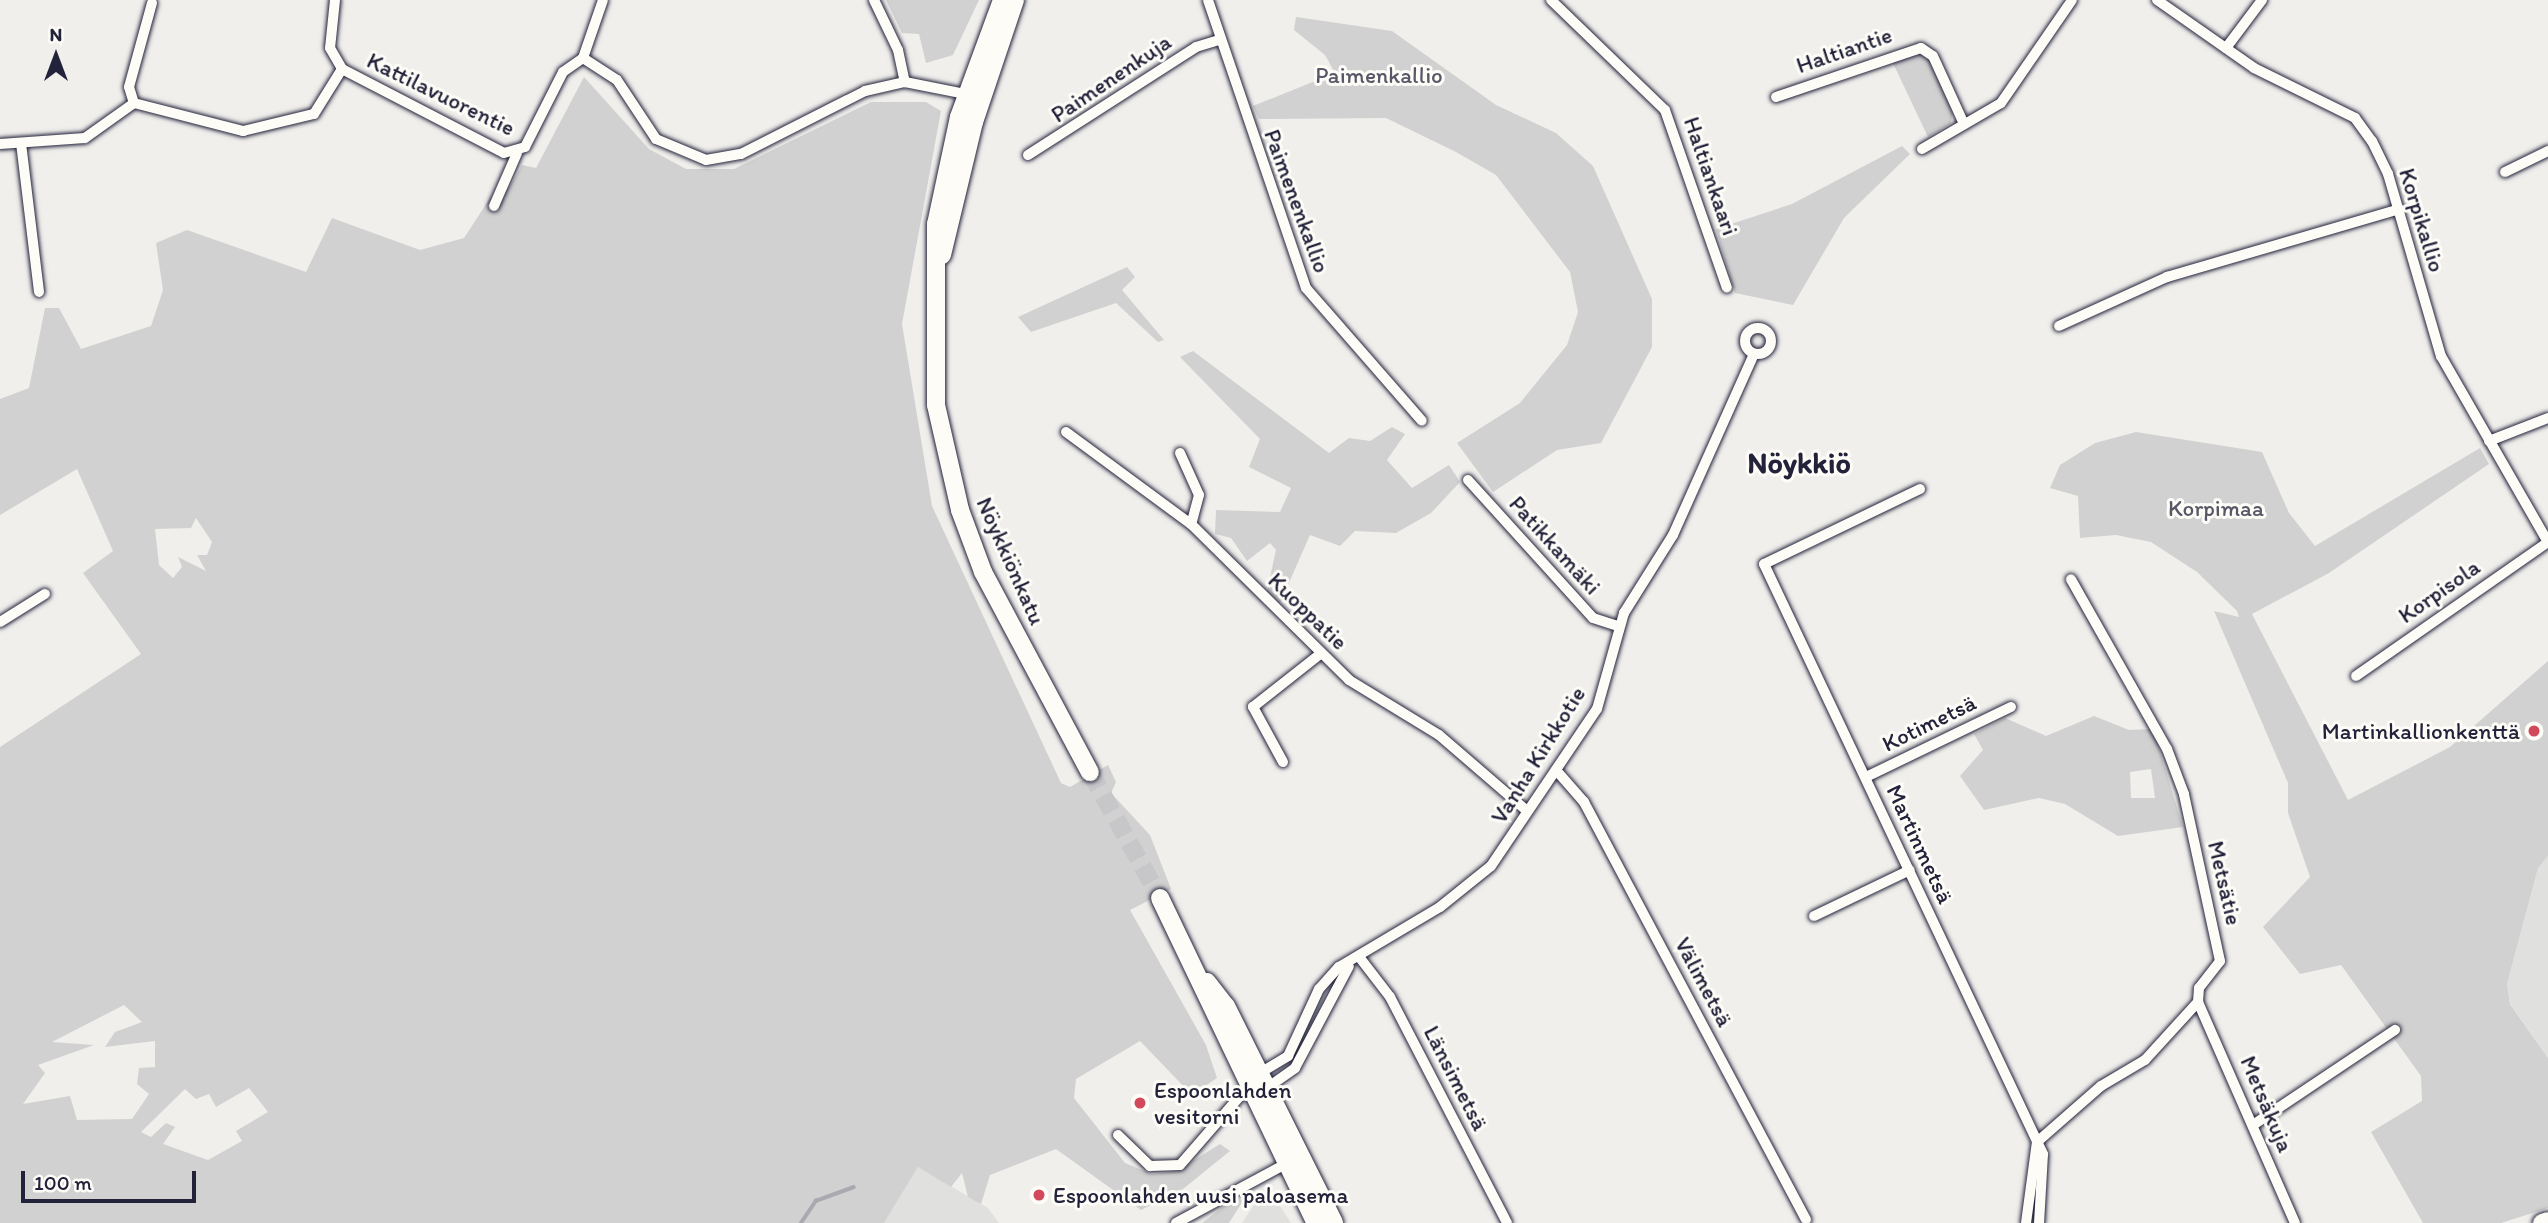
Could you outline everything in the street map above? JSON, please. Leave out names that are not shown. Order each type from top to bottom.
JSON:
[{"type":"main road","name":"Nöykkiönkatu","points":[[975,97],[1002,0]]},
{"type":"main road","name":"Nöykkiönkatu","points":[[1015,0],[945,171],[936,272],[936,405],[960,510],[983,572],[1090,772]]},
{"type":"main road","points":[[1160,898],[1260,1084],[1294,1160],[1316,1223]]},
{"type":"main road","points":[[1294,1160],[1334,1223]]},
{"type":"main road","points":[[2542,1223],[2548,1221]]},
{"type":"street","name":"Kattilavuorentie","points":[[335,0],[330,47],[342,69],[503,153],[517,153],[563,72],[583,58]]},
{"type":"street","points":[[603,0],[583,58],[617,80],[656,139],[706,160],[741,153],[865,91],[905,82],[975,97]]},
{"type":"street","points":[[874,0],[898,50],[905,82]]},
{"type":"street","name":"Paimenenkallio","points":[[1208,0],[1219,40],[1306,288],[1422,422]]},
{"type":"street","name":"Haltiankaari","points":[[1551,0],[1665,110],[1727,288]]},
{"type":"street","points":[[1922,149],[2001,103],[2072,0]]},
{"type":"street","name":"Korpikallio","points":[[2157,0],[2226,48],[2354,118],[2388,174],[2441,356],[2548,542]]},
{"type":"street","points":[[2226,48],[2262,0]]},
{"type":"street","points":[[134,103],[129,87],[152,3]]},
{"type":"street","name":"Paimenenkuja","points":[[1028,155],[1196,47],[1219,40]]},
{"type":"street","name":"Haltiantie","points":[[1776,97],[1920,47],[1933,56],[1964,124]]},
{"type":"street","points":[[0,144],[85,138],[134,103],[243,131],[314,114],[342,69]]},
{"type":"street","points":[[21,144],[39,292]]},
{"type":"street","points":[[2505,172],[2548,152]]},
{"type":"street","points":[[494,206],[517,153]]},
{"type":"street","points":[[2059,326],[2167,277],[2399,209]]},
{"type":"street","name":"Vanha Kirkkotie","points":[[1260,1084],[1289,1056],[1319,989],[1349,965],[1469,887],[1556,770],[1602,697],[1618,626],[1673,535],[1755,354]]},
{"type":"street","points":[[2489,441],[2548,418]]},
{"type":"street","name":"Kuoppatie","points":[[1066,432],[1191,524],[1349,680],[1439,735],[1527,811]]},
{"type":"street","points":[[1180,453],[1199,495],[1191,524]]},
{"type":"street","name":"Patikkamäki","points":[[1468,480],[1593,618],[1618,626]]},
{"type":"street","name":"Martinmetsä","points":[[1920,489],[1764,564],[2038,1142],[2045,1184],[2039,1223]]},
{"type":"street","name":"Korpisola","points":[[2356,676],[2548,542]]},
{"type":"street","name":"Metsätie","points":[[2038,1142],[2101,1086],[2145,1060],[2198,1003],[2199,988],[2220,961],[2184,794],[2149,709],[2071,579]]},
{"type":"street","points":[[0,622],[45,594]]},
{"type":"street","points":[[1283,762],[1253,707],[1320,654]]},
{"type":"street","name":"Kotimetsä","points":[[1866,777],[2011,707]]},
{"type":"street","name":"Välimetsä","points":[[1556,770],[1584,802],[1806,1220]]},
{"type":"street","points":[[1814,916],[1910,870]]},
{"type":"street","name":"Länsimetsä","points":[[1360,958],[1390,997],[1507,1223]]},
{"type":"street","points":[[1118,1135],[1150,1166],[1173,1168],[1260,1084],[1302,1057],[1349,965]]},
{"type":"street","name":"Metsäkuja","points":[[2198,1003],[2295,1223]]},
{"type":"street","points":[[2253,1125],[2395,1030]]},
{"type":"street","points":[[2026,1223],[2038,1142]]},
{"type":"street","points":[[1176,1223],[1294,1160]]},
{"type":"shaded area","points":[[2548,856],[2548,1058],[2510,1003],[2507,984],[2538,868]]},
{"type":"shaded area","points":[[918,1167],[988,1208],[999,1223],[884,1223]]},
{"type":"shaded area","points":[[1272,1194],[1291,1223],[1242,1223],[1255,1203]]},
{"type":"green space","points":[[886,0],[979,0],[953,55],[926,63],[919,34],[902,33]]},
{"type":"green space","name":"Paimenkallio","points":[[1296,17],[1392,31],[1496,105],[1556,133],[1593,166],[1652,299],[1652,347],[1601,443],[1557,450],[1493,492],[1457,443],[1520,403],[1567,345],[1578,312],[1570,272],[1496,175],[1456,152],[1386,118],[1259,119],[1253,106],[1335,73],[1325,55],[1294,30]]},
{"type":"green space","points":[[1915,53],[1928,57],[1953,110],[1951,123],[1928,137],[1892,61]]},
{"type":"green space","points":[[584,77],[649,149],[686,169],[734,169],[871,102],[926,102],[941,111],[902,324],[932,506],[1061,783],[1070,787],[1108,765],[1116,782],[1111,793],[1150,835],[1171,889],[1130,910],[1206,1045],[1217,1078],[1192,1095],[1140,1041],[1076,1079],[1074,1098],[1125,1163],[1152,1174],[1177,1171],[1220,1144],[1230,1151],[1183,1189],[1141,1210],[1056,1149],[990,1175],[981,1204],[968,1197],[962,1173],[951,1187],[918,1167],[884,1223],[0,1223],[0,747],[141,654],[83,573],[113,551],[77,469],[0,515],[0,399],[29,388],[45,308],[59,308],[81,349],[151,326],[163,290],[156,243],[187,230],[306,272],[332,218],[420,250],[464,238],[490,198],[509,188],[522,165],[536,168]],"holes":[[[196,518],[212,542],[207,555],[197,555],[206,571],[178,557],[182,567],[173,578],[159,565],[155,529],[191,528]],[[124,1005],[142,1022],[115,1032],[105,1047],[155,1041],[155,1067],[139,1068],[137,1084],[149,1094],[132,1119],[77,1120],[70,1096],[23,1104],[45,1073],[38,1065],[94,1045],[52,1042]],[[249,1088],[268,1112],[236,1131],[242,1141],[208,1160],[163,1144],[175,1127],[166,1123],[151,1137],[141,1132],[185,1089],[196,1099],[209,1094],[216,1107]]]},
{"type":"green space","points":[[1902,146],[1910,154],[1844,218],[1793,305],[1735,293],[1716,229],[1792,204]]},
{"type":"green space","points":[[1127,267],[1135,277],[1122,290],[1164,340],[1158,342],[1116,303],[1031,332],[1018,317]]},
{"type":"green space","points":[[1193,351],[1329,453],[1349,438],[1370,441],[1392,427],[1405,434],[1387,460],[1412,488],[1449,465],[1460,482],[1431,513],[1396,533],[1355,531],[1340,546],[1310,535],[1280,603],[1267,591],[1276,550],[1270,543],[1247,561],[1231,538],[1215,534],[1216,510],[1280,512],[1291,488],[1249,467],[1260,439],[1180,357]]},
{"type":"green space","name":"Korpimaa","points":[[2136,432],[2262,452],[2289,513],[2315,546],[2480,448],[2489,464],[2329,573],[2252,614],[2348,800],[2450,747],[2548,661],[2548,856],[2538,868],[2507,984],[2510,1004],[2548,1058],[2548,1208],[2501,1223],[2423,1223],[2371,1132],[2422,1101],[2421,1076],[2341,965],[2300,974],[2263,927],[2310,877],[2288,813],[2288,783],[2214,611],[2239,617],[2237,611],[2197,572],[2151,542],[2116,535],[2080,538],[2078,496],[2050,488],[2060,465],[2095,443]]},
{"type":"green space","points":[[2094,716],[2129,730],[2153,729],[2183,827],[2118,836],[2065,804],[2039,798],[1984,810],[1960,776],[1983,750],[1974,734],[2005,718],[2046,736]],"holes":[[[2151,769],[2155,798],[2131,798],[2130,772]]]},
{"type":"green space","points":[[1236,1197],[1243,1201],[1229,1223],[1202,1223]]},
{"type":"waterway","points":[[801,1223],[816,1201],[854,1187]]},
{"type":"tunnel","points":[[1090,772],[1160,898]]},
{"type":"place","name":"Martinkallionkenttä","points":[[2534,731]]},
{"type":"place","name":"Espoonlahden vesitorni","points":[[1140,1103]]},
{"type":"place","name":"Espoonlahden uusi paloasema","points":[[1039,1195]]},
{"type":"district","name":"Nöykkiö","points":[[1799,463]]}]
